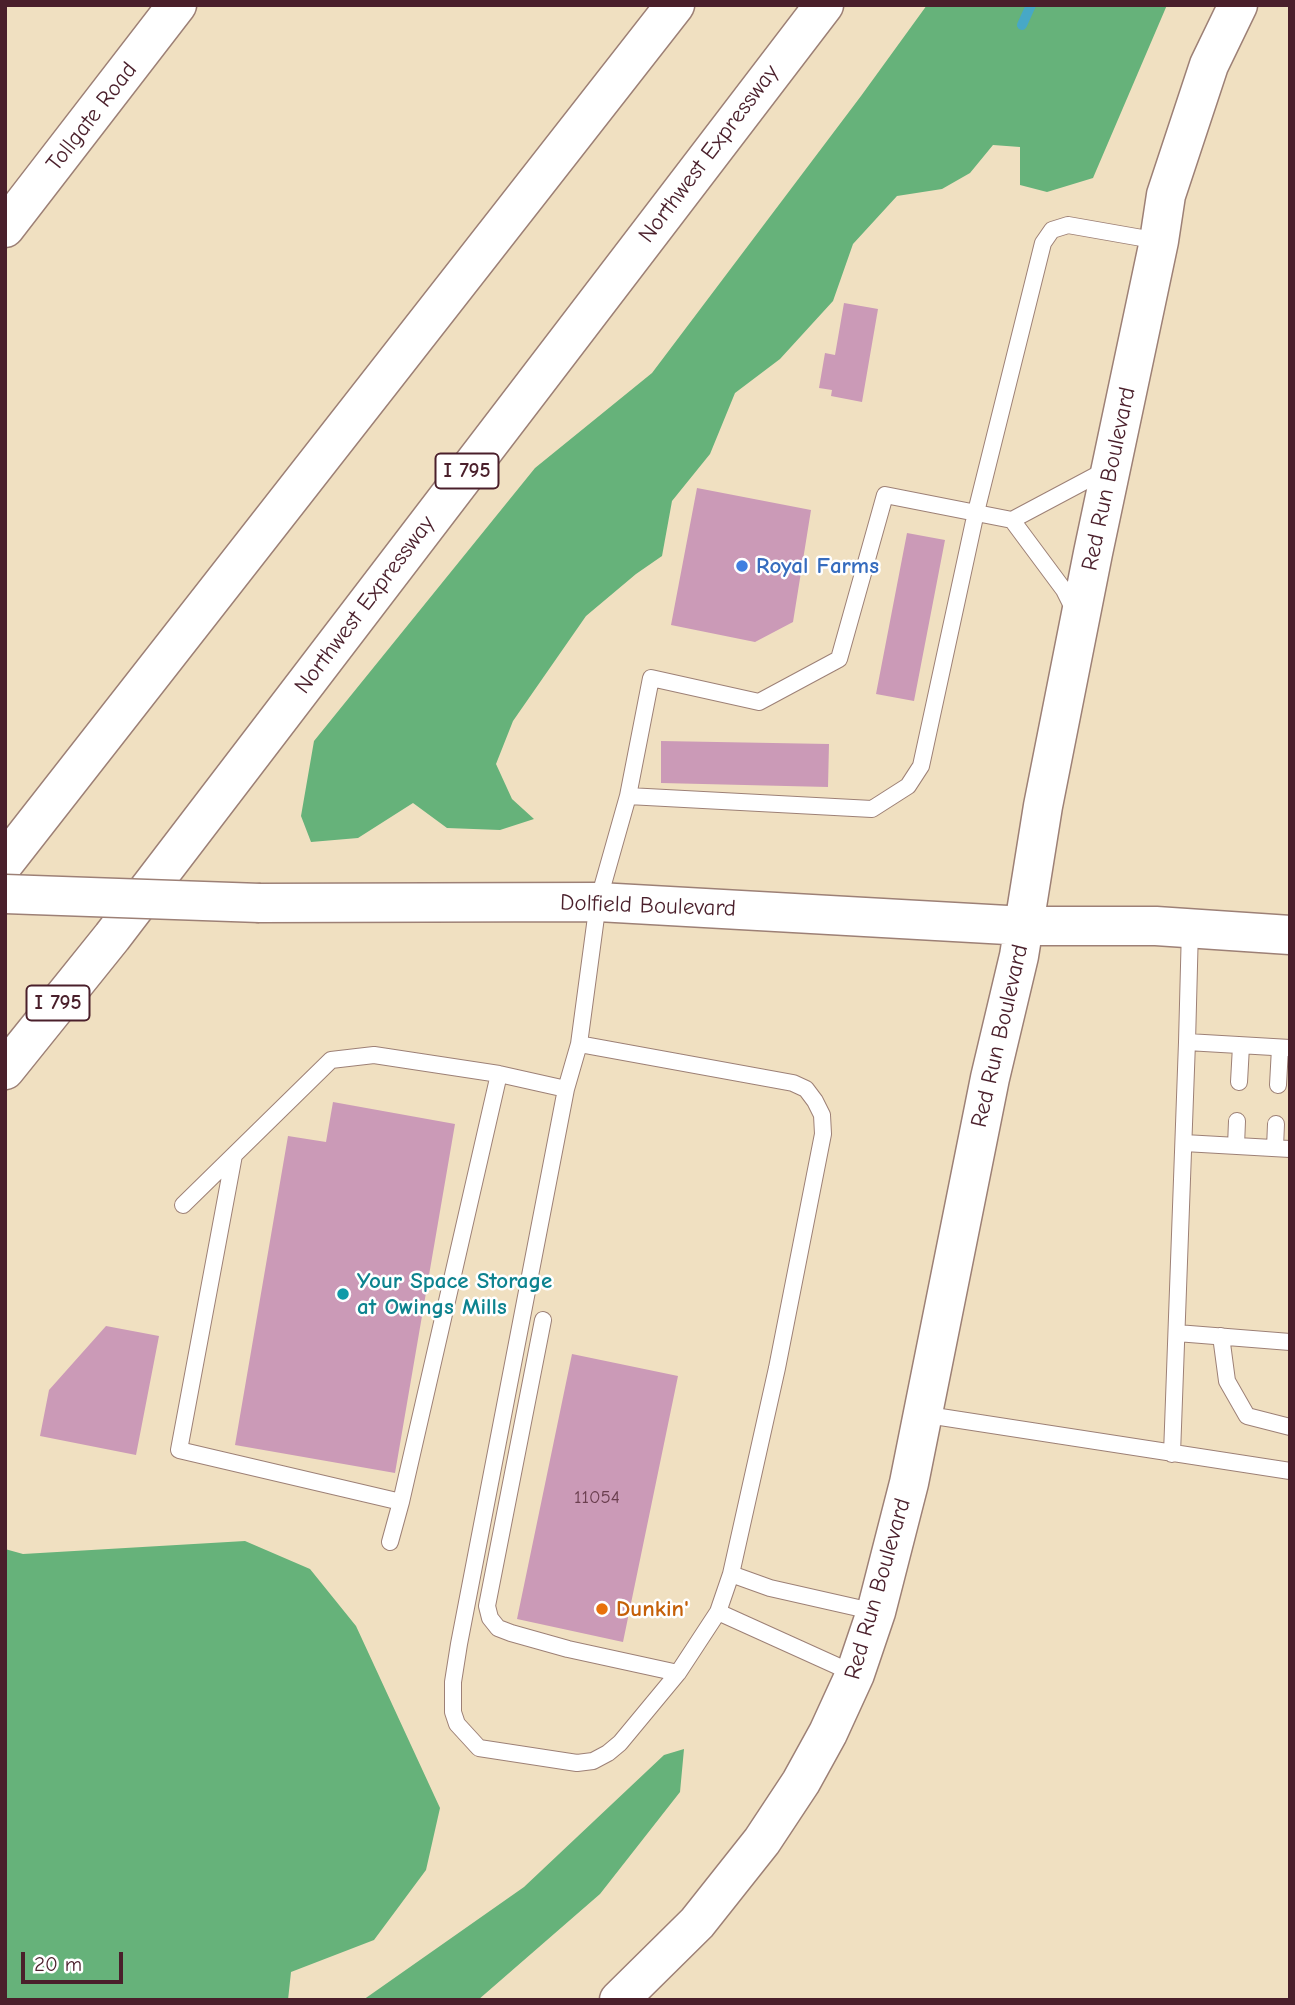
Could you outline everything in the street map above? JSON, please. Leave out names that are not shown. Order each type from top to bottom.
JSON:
[{"type":"main road","name":"Tollgate Road","points":[[5,228],[177,5]]},
{"type":"main road","points":[[5,862],[675,5]]},
{"type":"main road","name":"Northwest Expressway","points":[[5,1070],[112,937],[824,5]]},
{"type":"main road","name":"Red Run Boulevard","points":[[619,2000],[698,1923],[762,1841],[801,1782],[828,1733],[855,1674],[876,1612],[909,1483],[990,1078],[1025,926],[1043,806],[1166,195],[1205,77],[1238,5]]},
{"type":"main road","name":"Dolfield Boulevard","points":[[5,894],[260,903],[598,902],[1025,926],[1191,928],[1290,935]]},
{"type":"lane","points":[[628,796],[872,809],[908,786],[921,766],[976,512],[1043,243],[1052,230],[1068,225],[1158,241]]},
{"type":"lane","points":[[579,1044],[793,1083],[806,1089],[822,1115],[823,1134],[779,1355],[731,1574],[718,1612],[678,1673],[620,1743],[608,1754],[593,1761],[577,1763],[479,1748],[457,1724],[453,1712],[453,1682],[566,1089],[579,1044],[598,902],[628,796],[651,678],[759,702],[839,659],[885,495],[1012,520],[1111,467]]},
{"type":"lane","points":[[1012,520],[1064,590],[1080,620]]},
{"type":"lane","points":[[1172,1454],[1191,928]]},
{"type":"lane","points":[[1187,1042],[1285,1048],[1278,1085]]},
{"type":"lane","points":[[1239,1082],[1241,1045]]},
{"type":"lane","points":[[183,1205],[331,1060],[374,1055],[499,1074],[566,1089]]},
{"type":"lane","points":[[390,1542],[499,1074]]},
{"type":"lane","points":[[1236,1146],[1237,1121]]},
{"type":"lane","points":[[1184,1143],[1282,1149],[1276,1124]]},
{"type":"lane","points":[[234,1155],[179,1450],[401,1502]]},
{"type":"lane","points":[[544,1320],[487,1606],[491,1618],[498,1628],[511,1633],[568,1649],[678,1673]]},
{"type":"lane","points":[[1177,1333],[1290,1342]]},
{"type":"lane","points":[[1221,1336],[1227,1381],[1247,1416],[1290,1427]]},
{"type":"lane","points":[[921,1414],[1290,1471]]},
{"type":"lane","points":[[731,1574],[770,1588],[876,1612]]},
{"type":"lane","points":[[718,1612],[855,1674]]},
{"type":"green space","points":[[927,5],[1167,5],[1093,178],[1047,192],[1020,185],[1020,147],[993,145],[970,173],[942,189],[897,196],[853,244],[833,301],[780,359],[735,393],[710,454],[672,501],[662,556],[586,616],[513,721],[496,764],[512,799],[534,819],[500,830],[447,828],[413,803],[358,838],[311,842],[301,816],[314,741],[535,468],[652,373]]},
{"type":"green space","points":[[245,1541],[310,1569],[356,1626],[440,1808],[426,1870],[374,1940],[291,1972],[288,2000],[5,2000],[5,1549],[23,1554]]},
{"type":"green space","points":[[684,1749],[680,1792],[600,1894],[478,2000],[363,2000],[524,1887],[664,1755]]},
{"type":"building","points":[[844,303],[878,309],[862,402],[831,396],[832,390],[819,388],[825,353],[835,355]]},
{"type":"building","name":"Royal Farms","points":[[697,488],[811,510],[793,622],[755,642],[671,625]]},
{"type":"building","name":"Royal Farms","points":[[907,533],[945,540],[914,701],[876,694]]},
{"type":"building","points":[[661,741],[829,744],[828,787],[661,783]]},
{"type":"building","name":"Your Space Storage at Owings Mills","points":[[333,1102],[455,1124],[395,1473],[235,1445],[288,1136],[326,1142]]},
{"type":"building","points":[[106,1326],[159,1336],[136,1455],[40,1436],[49,1390]]},
{"type":"building","points":[[572,1354],[678,1376],[623,1642],[517,1619]]},
{"type":"waterway","points":[[1022,25],[1031,5]]},
{"type":"place","name":"Royal Farms","points":[[742,566]]},
{"type":"place","name":"Your Space Storage at Owings Mills","points":[[343,1294]]},
{"type":"place","name":"Dunkin'","points":[[602,1609]]}]
